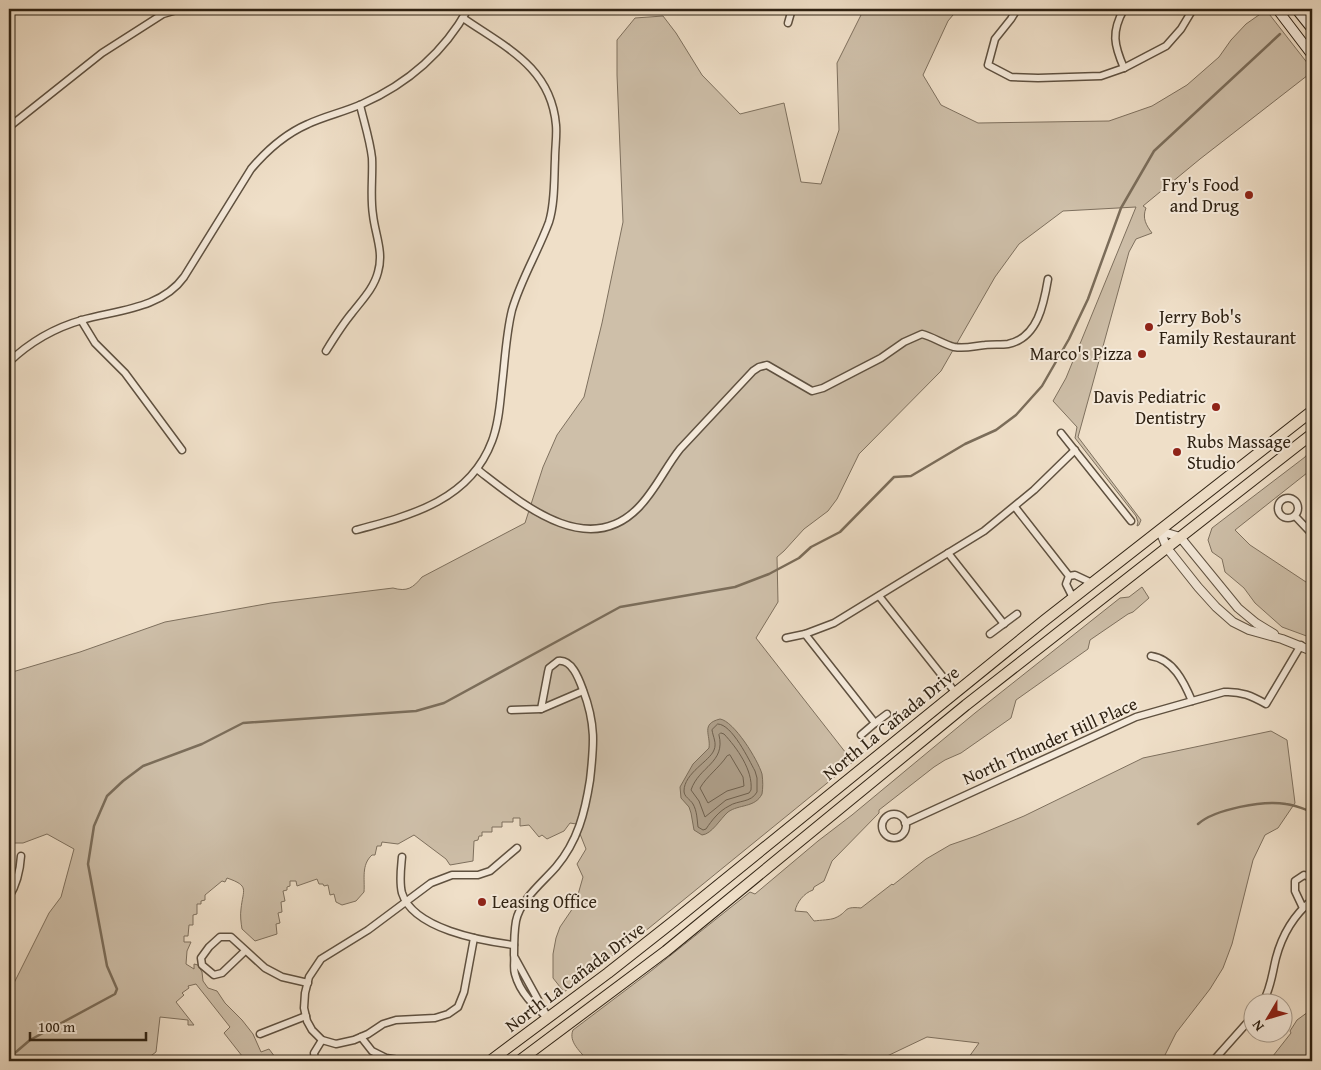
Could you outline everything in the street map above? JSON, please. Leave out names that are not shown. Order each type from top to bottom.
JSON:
[{"type":"main road","points":[[1277,9],[1312,55]]},
{"type":"main road","points":[[1296,9],[1312,29]]},
{"type":"main road","name":"North La Cañada Drive","points":[[490,1061],[674,922],[955,692],[1312,412]]},
{"type":"main road","name":"North La Cañada Drive","points":[[519,1061],[666,951],[974,699],[1312,434]]},
{"type":"main road","points":[[836,788],[847,802]]},
{"type":"street","points":[[9,127],[102,53],[163,14],[180,9]]},
{"type":"street","points":[[9,362],[42,336],[81,320],[138,306],[163,296],[174,288],[184,277],[251,169],[263,155],[290,133],[309,123],[360,105],[394,88],[424,66],[437,52],[468,9]]},
{"type":"street","points":[[788,23],[792,9]]},
{"type":"street","points":[[1017,9],[995,39],[988,65],[1011,77],[1038,78],[1101,76],[1124,68],[1166,46],[1181,29],[1193,9]]},
{"type":"street","points":[[1124,9],[1118,20],[1115,33],[1116,49],[1124,68]]},
{"type":"street","points":[[356,530],[390,521],[440,501],[454,493],[478,470],[493,439],[511,315],[516,296],[549,221],[554,194],[556,125],[553,108],[537,74],[518,56],[463,18]]},
{"type":"street","points":[[326,351],[341,327],[367,294],[379,271],[380,244],[372,204],[372,155],[360,105]]},
{"type":"street","points":[[478,470],[521,503],[571,527],[595,530],[607,527],[631,515],[638,509],[680,449],[753,371],[759,367],[767,365],[812,391],[823,388],[881,358],[904,342],[922,334],[953,346],[968,348],[1010,343],[1022,338],[1034,325],[1042,308],[1048,279]]},
{"type":"street","points":[[81,320],[95,343],[125,373],[182,450]]},
{"type":"street","points":[[1061,433],[1131,521]]},
{"type":"street","points":[[786,638],[805,634],[834,622],[984,531],[1015,507],[1075,450]]},
{"type":"street","points":[[1015,507],[1069,576]]},
{"type":"street","points":[[1295,516],[1312,534]]},
{"type":"street","points":[[1160,531],[1180,537],[1238,608],[1256,623],[1282,639]]},
{"type":"street","points":[[1160,531],[1167,548],[1206,597],[1232,622],[1249,630],[1301,645],[1312,651]]},
{"type":"street","points":[[948,553],[1004,624]]},
{"type":"street","points":[[1069,576],[1075,575],[1092,583]]},
{"type":"street","points":[[1069,576],[1066,584],[1073,598]]},
{"type":"street","points":[[879,596],[955,692]]},
{"type":"street","points":[[990,634],[1017,614]]},
{"type":"street","points":[[805,634],[875,723]]},
{"type":"street","name":"North Thunder Hill Place","points":[[905,823],[1136,716],[1224,692],[1236,691],[1248,694],[1266,704],[1301,645]]},
{"type":"street","points":[[1151,656],[1161,657],[1170,664],[1186,686],[1192,701]]},
{"type":"street","points":[[541,709],[549,668],[558,661],[566,662],[571,666],[583,691],[592,722],[594,746],[586,808],[574,843],[556,867],[533,890],[516,918],[514,945],[514,972],[521,989],[533,1005],[548,1018]]},
{"type":"street","points":[[510,710],[541,709],[583,691]]},
{"type":"street","points":[[861,735],[887,714]]},
{"type":"street","points":[[474,938],[464,992],[458,1007],[448,1014],[435,1018],[396,1020],[383,1024],[361,1037],[336,1044],[322,1040],[312,1030],[304,1008],[309,977],[320,959],[368,930],[430,883],[452,875],[478,875],[490,871],[517,848]]},
{"type":"street","points":[[9,897],[20,873],[20,856]]},
{"type":"street","points":[[402,858],[402,893],[411,909],[424,920],[485,942],[514,945]]},
{"type":"street","points":[[1303,908],[1296,891],[1296,881],[1304,875],[1312,878]]},
{"type":"street","points":[[1268,992],[1281,944],[1293,920],[1312,900]]},
{"type":"street","points":[[245,951],[222,973],[214,976],[202,965],[201,958],[209,947],[220,937],[230,937],[265,968],[282,977],[308,983]]},
{"type":"street","points":[[515,958],[548,1018]]},
{"type":"street","points":[[260,1034],[306,1016]]},
{"type":"street","points":[[1213,1061],[1244,1026]]},
{"type":"street","points":[[361,1037],[372,1051],[384,1060],[406,1061]]},
{"type":"street","points":[[315,1061],[314,1053],[322,1040]]},
{"type":"shaded area","points":[[864,9],[958,9],[948,21],[923,75],[941,105],[978,123],[1109,121],[1152,106],[1187,85],[1219,57],[1246,24],[1266,10],[1312,69],[1308,75],[1143,206],[1146,208],[1145,221],[1152,233],[1136,239],[1129,252],[1078,437],[1141,520],[1139,525],[1137,526],[1136,516],[1075,438],[1077,427],[1053,401],[1066,378],[1136,207],[1063,211],[1019,244],[995,277],[941,371],[859,454],[837,499],[828,511],[804,529],[777,557],[778,602],[756,638],[853,762],[649,928],[564,992],[553,978],[553,954],[560,927],[575,905],[583,877],[577,864],[586,849],[576,824],[570,823],[564,831],[547,839],[542,835],[539,837],[529,825],[520,826],[520,818],[513,818],[513,822],[502,822],[502,827],[492,827],[492,832],[482,832],[482,836],[479,836],[478,840],[474,841],[473,861],[450,865],[446,859],[414,835],[398,844],[382,842],[381,846],[377,846],[375,855],[372,855],[366,863],[364,892],[356,901],[342,905],[336,902],[334,894],[330,895],[328,885],[319,884],[317,879],[297,886],[296,881],[290,881],[290,886],[287,887],[287,890],[283,891],[285,901],[281,902],[282,912],[278,913],[280,923],[276,924],[277,934],[255,941],[242,929],[241,914],[244,893],[239,883],[227,878],[225,882],[222,881],[205,895],[205,900],[201,901],[201,904],[197,904],[197,914],[193,915],[193,925],[189,925],[188,936],[184,936],[184,942],[191,942],[187,951],[186,964],[194,969],[194,964],[198,965],[202,972],[203,981],[208,988],[217,991],[225,1003],[242,1020],[253,1034],[261,1052],[269,1049],[278,1061],[246,1061],[224,1033],[230,1027],[196,984],[188,986],[189,988],[182,993],[184,995],[176,1002],[194,1025],[188,1025],[188,1020],[160,1017],[156,1052],[148,1058],[150,1061],[9,1061],[9,993],[49,913],[61,897],[74,849],[47,834],[23,843],[13,843],[9,846],[9,673],[80,652],[165,622],[271,603],[393,588],[406,589],[416,584],[422,577],[525,523],[543,467],[557,435],[584,397],[623,222],[617,40],[635,18],[663,16],[702,75],[740,114],[784,103],[801,182],[821,184],[839,130],[837,63]]},
{"type":"shaded area","points":[[1312,448],[1312,469],[1235,530],[1250,545],[1312,586],[1312,638],[1282,627],[1255,603],[1244,588],[1225,572],[1222,559],[1212,552],[1208,540],[1212,528],[1305,457]]},
{"type":"shaded area","points":[[1142,587],[1149,598],[1133,612],[1090,640],[1088,649],[1016,700],[1011,718],[961,753],[934,767],[879,810],[879,813],[832,861],[824,881],[814,887],[813,890],[799,901],[795,911],[807,912],[814,921],[835,918],[848,909],[861,908],[926,859],[950,845],[1024,816],[1143,758],[1271,731],[1287,740],[1295,803],[1278,828],[1265,835],[1253,860],[1232,944],[1223,968],[1210,989],[1176,1033],[1162,1061],[966,1061],[979,1043],[927,1037],[883,1058],[842,1055],[796,1056],[792,1058],[782,1056],[757,1061],[752,1061],[750,1057],[744,1061],[588,1061],[572,1039],[573,1030],[750,892],[755,894],[975,713],[1120,598],[1129,597]]},
{"type":"shaded area","points":[[1312,1005],[1312,1061],[1269,1061],[1284,1042],[1294,1042],[1294,1025],[1308,1012]]},
{"type":"water","points":[[720,719],[732,726],[756,760],[762,774],[762,794],[755,802],[728,812],[713,829],[702,835],[694,830],[689,807],[681,798],[680,787],[693,764],[709,748],[708,727],[714,721]]},
{"type":"waterway","points":[[9,1058],[30,1040],[115,994],[117,989],[107,966],[88,864],[94,826],[107,796],[123,781],[143,766],[202,744],[243,723],[416,711],[444,703],[620,607],[735,587],[769,574],[799,558],[811,547],[840,532],[894,477],[911,476],[965,444],[996,430],[1016,415],[1042,386],[1069,339],[1088,299],[1121,208],[1154,151],[1280,34]]},
{"type":"waterway","points":[[1198,824],[1228,810],[1265,803],[1286,804],[1312,812]]},
{"type":"place","name":"Fry's Food and Drug","points":[[1249,195]]},
{"type":"place","name":"Jerry Bob's Family Restaurant","points":[[1149,327]]},
{"type":"place","name":"Marco's Pizza","points":[[1142,354]]},
{"type":"place","name":"Davis Pediatric Dentistry","points":[[1216,407]]},
{"type":"place","name":"Rubs Massage Studio","points":[[1177,452]]},
{"type":"place","name":"Leasing Office","points":[[482,902]]}]
